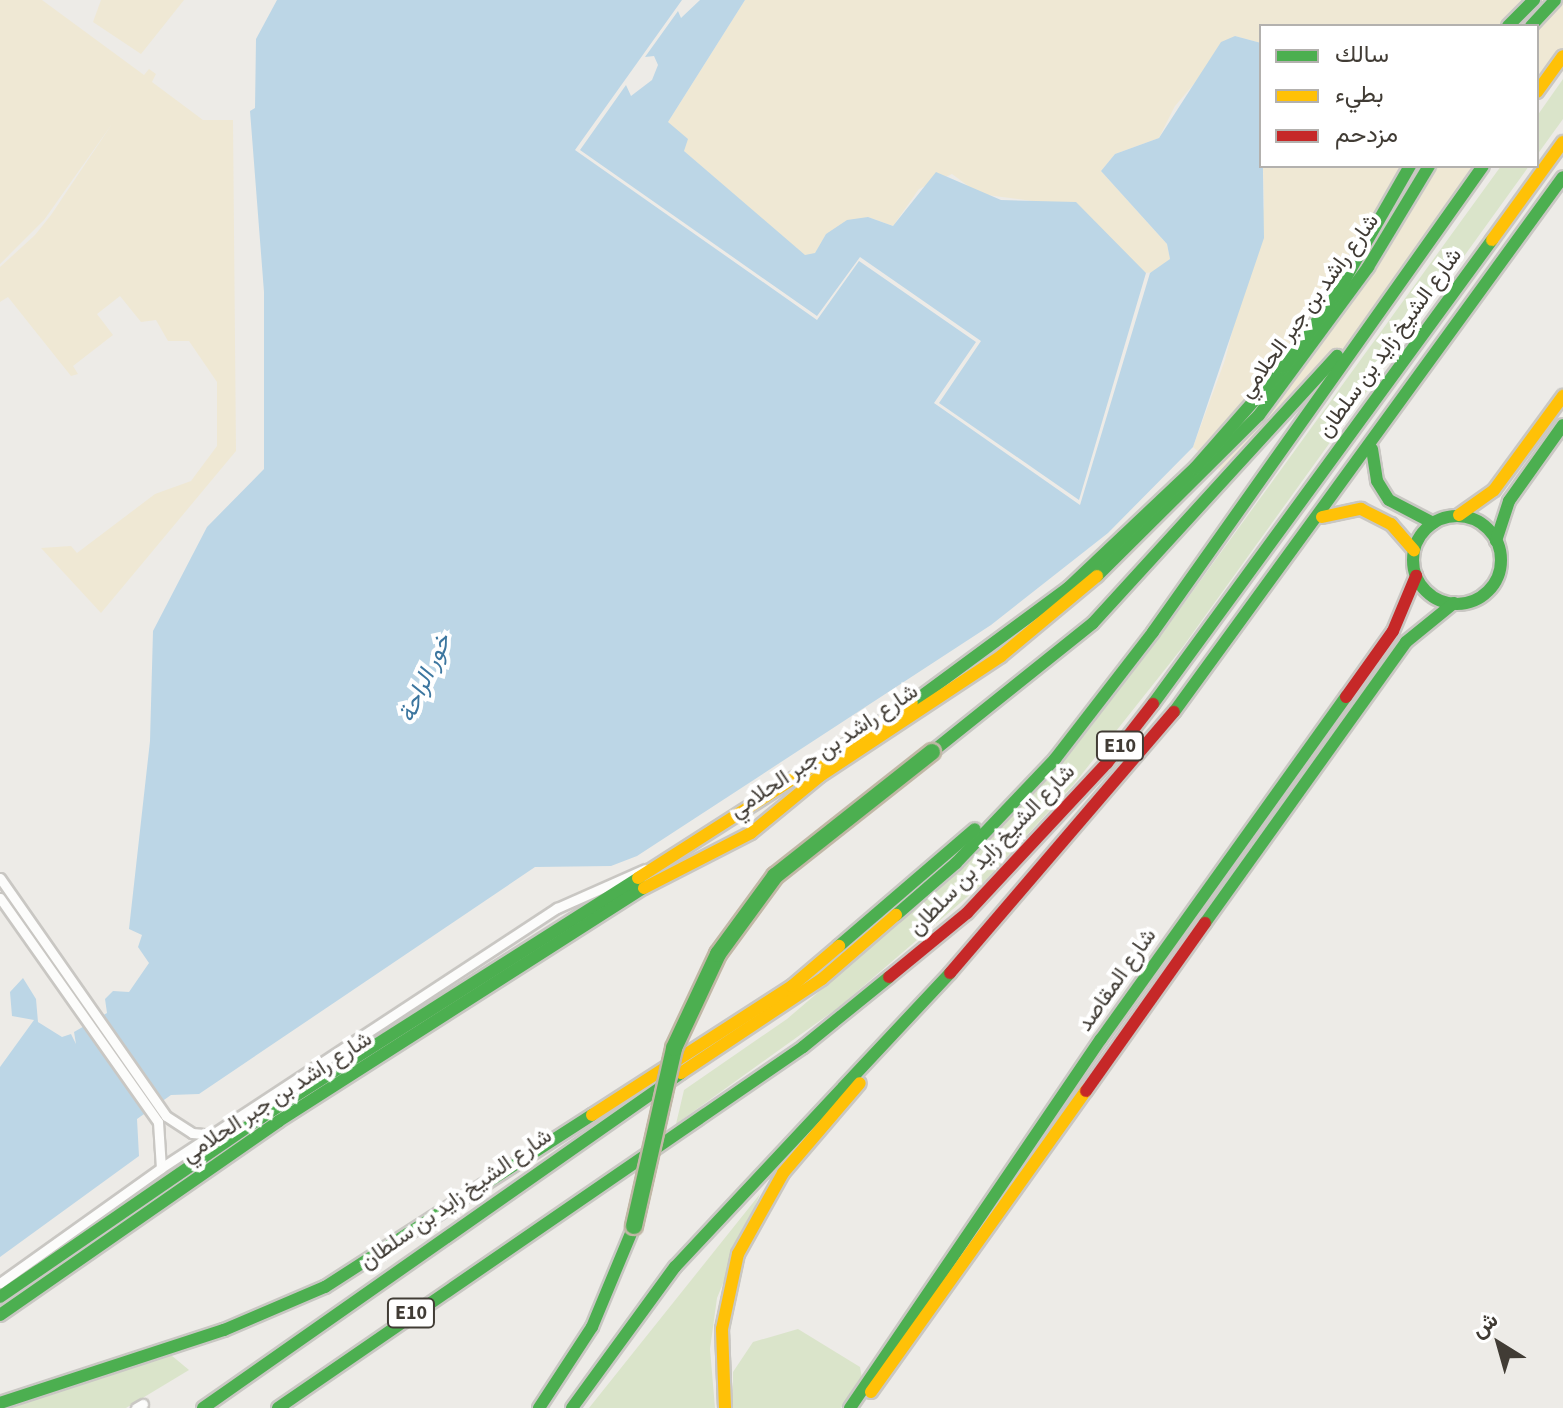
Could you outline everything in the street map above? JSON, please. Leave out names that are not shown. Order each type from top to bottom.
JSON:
[{"type":"main road","points":[[1510,24],[1534,0]]},
{"type":"main road","points":[[1533,24],[1555,0]]},
{"type":"main road","points":[[1539,89],[1563,56]]},
{"type":"main road","name":"شارع الشيخ زايد بن سلطان","points":[[278,1408],[803,1047],[967,913],[1107,763],[1171,681],[1563,142]]},
{"type":"main road","name":"شارع راشد بن جبر الحلامي","points":[[0,1297],[539,938],[950,678],[1126,536],[1206,456],[1299,348],[1409,168]]},
{"type":"main road","name":"شارع راشد بن جبر الحلامي","points":[[0,1315],[205,1169],[701,854],[751,833],[820,776],[1001,656],[1135,544],[1292,373],[1368,267],[1428,168]]},
{"type":"main road","name":"شارع الشيخ زايد بن سلطان","points":[[203,1408],[554,1157],[822,979],[913,903],[1055,759],[1153,632],[1482,168]]},
{"type":"main road","points":[[572,1408],[675,1267],[972,950],[1150,745],[1372,449],[1563,177]]},
{"type":"main road","points":[[539,1408],[592,1327],[634,1226],[674,1048],[718,954],[775,876],[1093,623],[1230,479],[1391,294]]},
{"type":"main road","points":[[1414,550],[1433,523],[1457,516],[1494,490],[1563,396]]},
{"type":"main road","points":[[1321,518],[1361,509],[1391,524],[1414,550],[1416,576],[1427,592],[1454,603],[1476,599],[1493,584],[1500,563],[1496,541],[1509,501],[1563,425]]},
{"type":"main road","points":[[1372,449],[1375,473],[1389,500],[1433,523]]},
{"type":"main road","points":[[1457,516],[1484,526],[1496,541]]},
{"type":"main road","name":"شارع المقاصد","points":[[850,1408],[1101,1039],[1393,631],[1416,576]]},
{"type":"main road","name":"شارع المقاصد","points":[[860,1408],[1406,642],[1428,618],[1454,603]]},
{"type":"main road","points":[[0,1403],[224,1330],[336,1281],[792,986],[1055,759]]},
{"type":"main road","points":[[701,854],[743,827],[734,813]]},
{"type":"main road","points":[[539,938],[572,909],[573,900]]},
{"type":"main road","points":[[725,1408],[727,1291],[758,1211],[806,1145],[936,1000],[972,950]]},
{"type":"street","points":[[0,1283],[161,1168],[573,900],[645,869]]},
{"type":"street","points":[[0,878],[162,1119],[161,1168]]},
{"type":"street","points":[[0,898],[162,1119],[192,1133],[213,1135]]},
{"type":"green space","points":[[1563,79],[1563,119],[1539,152],[1539,113]]},
{"type":"green space","points":[[1500,168],[1528,168],[1182,648],[1074,784],[981,885],[839,1007],[676,1124],[684,1090],[787,1019],[961,870],[1050,772],[1161,635]]},
{"type":"green space","points":[[760,1194],[717,1298],[710,1349],[715,1408],[589,1408]]},
{"type":"green space","points":[[798,1329],[860,1367],[862,1378],[841,1408],[733,1408],[733,1372],[753,1342]]},
{"type":"green space","points":[[171,1355],[189,1370],[126,1408],[10,1408]]},
{"type":"sand","points":[[0,0],[42,0],[144,75],[149,69],[156,74],[152,82],[203,120],[233,120],[236,451],[101,613],[41,548],[71,546],[77,553],[155,494],[191,481],[217,446],[217,382],[189,341],[168,341],[156,320],[141,322],[120,296],[97,314],[113,335],[73,366],[78,374],[71,376],[8,297],[0,302],[0,267],[35,235],[51,215],[112,124],[44,220],[0,264]]},
{"type":"sand","points":[[101,0],[184,0],[141,54],[93,22]]},
{"type":"sand","points":[[745,0],[1563,0],[1563,56],[1539,89],[1539,24],[1259,24],[1259,42],[1235,36],[1175,106],[1159,138],[1115,154],[1101,171],[1167,244],[1170,259],[1159,271],[1146,273],[1063,205],[979,194],[952,174],[919,189],[893,226],[868,217],[826,234],[815,254],[805,256],[684,151],[668,122]]},
{"type":"sand","points":[[1263,168],[1482,168],[1391,294],[1230,479],[1193,447],[1225,360],[1264,207]]},
{"type":"water","name":"خور الراحة","points":[[277,0],[682,0],[575,150],[817,320],[859,261],[976,342],[934,403],[1080,505],[1150,273],[1170,259],[1167,244],[1101,171],[1115,154],[1159,138],[1221,42],[1235,36],[1259,42],[1259,168],[1263,168],[1264,238],[1193,447],[1108,533],[991,625],[637,856],[611,866],[535,867],[199,1094],[171,1095],[137,1119],[139,1156],[0,1257],[0,1067],[34,1020],[12,1016],[10,992],[23,978],[36,999],[38,1022],[62,1037],[71,1034],[76,1044],[74,1032],[107,1013],[105,999],[113,991],[129,992],[149,963],[138,947],[142,935],[129,929],[150,741],[153,631],[207,527],[264,469],[264,292],[250,111],[255,108],[256,39]]},
{"type":"water","points":[[700,0],[745,0],[668,122],[688,139],[684,151],[805,255],[815,253],[826,234],[847,220],[868,217],[893,226],[936,172],[1001,200],[1076,202],[1146,273],[1079,500],[939,403],[981,341],[860,257],[817,316],[580,150],[626,85],[631,96],[652,80],[658,65],[654,56],[645,57],[678,11],[681,18]]},
{"type":"traffic: fast","points":[[1510,24],[1534,0]]},
{"type":"traffic: fast","points":[[1533,24],[1555,0]]},
{"type":"traffic: fast","points":[[912,703],[1068,588],[1195,468],[1283,368],[1336,295],[1409,168]]},
{"type":"traffic: fast","points":[[1097,576],[1259,415],[1368,267],[1428,168]]},
{"type":"traffic: fast","points":[[896,915],[956,863],[1055,759],[1153,632],[1482,168]]},
{"type":"traffic: fast","points":[[1174,712],[1563,177]]},
{"type":"traffic: fast","points":[[1153,704],[1492,240]]},
{"type":"traffic: fast","points":[[932,752],[1093,623],[1337,356]]},
{"type":"traffic: fast","points":[[1496,541],[1509,501],[1563,425]]},
{"type":"traffic: fast","points":[[1372,449],[1377,481],[1389,500],[1433,523]]},
{"type":"traffic: fast","points":[[1457,516],[1474,520],[1488,529],[1497,543],[1501,560],[1497,577],[1488,591],[1474,600],[1457,604],[1440,600],[1426,591],[1417,577],[1413,560],[1417,543],[1426,529],[1440,520],[1457,516]]},
{"type":"traffic: fast","points":[[1205,923],[1406,642],[1454,603]]},
{"type":"traffic: fast","points":[[850,1408],[1101,1039],[1346,697]]},
{"type":"traffic: fast","points":[[634,1226],[674,1048],[718,954],[775,876],[932,752]]},
{"type":"traffic: fast","points":[[839,946],[975,829]]},
{"type":"traffic: fast","points":[[0,1297],[262,1117],[638,878]]},
{"type":"traffic: fast","points":[[0,1315],[279,1121],[644,888]]},
{"type":"traffic: fast","points":[[572,1408],[675,1267],[950,973]]},
{"type":"traffic: fast","points":[[278,1408],[803,1047],[889,977]]},
{"type":"traffic: fast","points":[[203,1408],[681,1073]]},
{"type":"traffic: fast","points":[[0,1403],[224,1330],[325,1287],[592,1115]]},
{"type":"traffic: fast","points":[[539,1408],[592,1327],[634,1226]]},
{"type":"traffic: slow","points":[[1539,89],[1563,56]]},
{"type":"traffic: slow","points":[[1492,240],[1563,142]]},
{"type":"traffic: slow","points":[[1459,515],[1494,490],[1563,396]]},
{"type":"traffic: slow","points":[[1322,517],[1361,509],[1391,524],[1414,550]]},
{"type":"traffic: slow","points":[[644,888],[751,833],[820,776],[1001,656],[1097,576]]},
{"type":"traffic: slow","points":[[638,878],[912,703]]},
{"type":"traffic: slow","points":[[681,1073],[822,979],[896,915]]},
{"type":"traffic: slow","points":[[592,1115],[792,986],[839,946]]},
{"type":"traffic: slow","points":[[725,1408],[722,1329],[738,1254],[783,1173],[860,1083]]},
{"type":"traffic: slow","points":[[871,1392],[1086,1091]]},
{"type":"traffic: jam","points":[[1346,697],[1393,631],[1416,576]]},
{"type":"traffic: jam","points":[[889,977],[967,913],[1107,763],[1153,704]]},
{"type":"traffic: jam","points":[[950,973],[1174,712]]},
{"type":"traffic: jam","points":[[1086,1091],[1205,923]]}]
